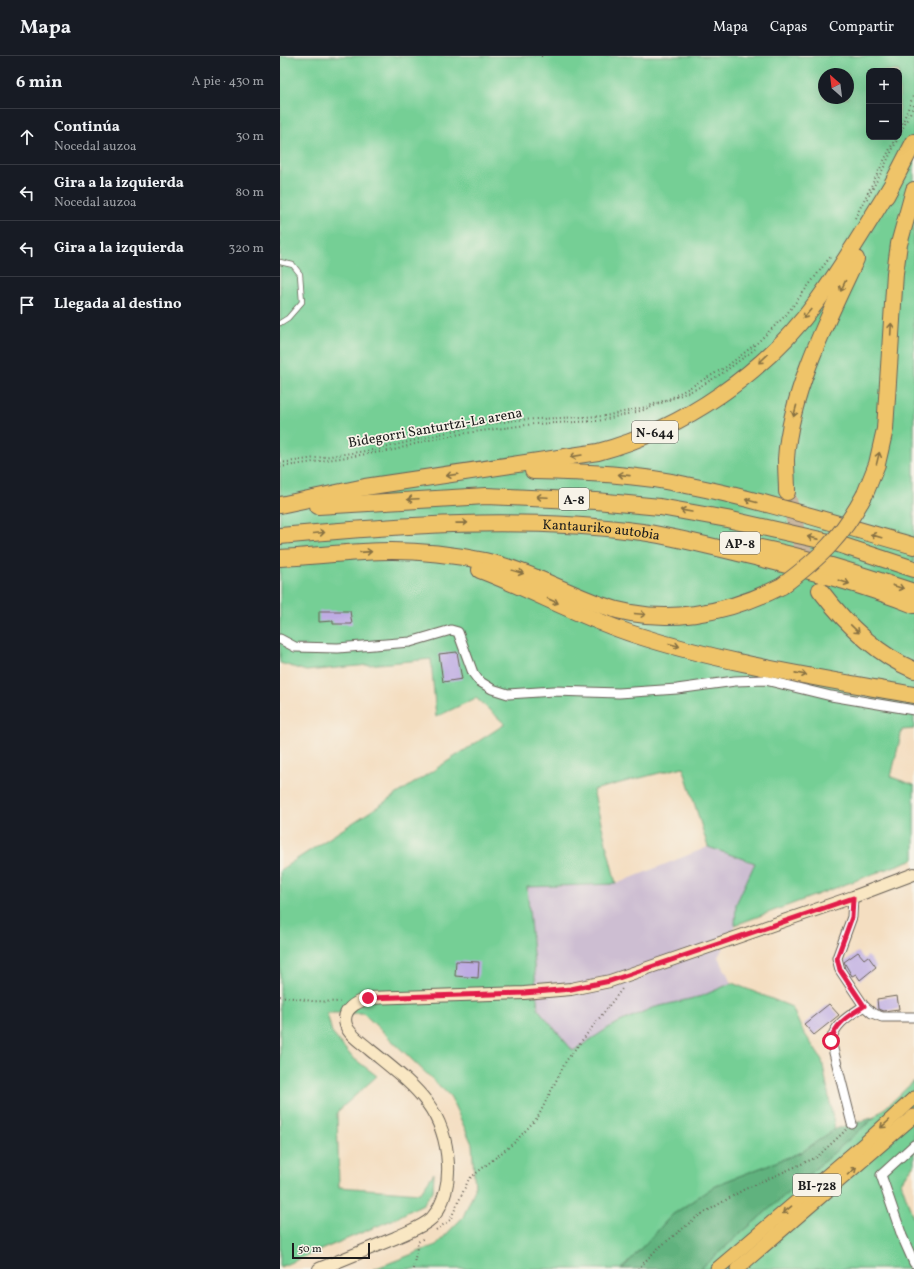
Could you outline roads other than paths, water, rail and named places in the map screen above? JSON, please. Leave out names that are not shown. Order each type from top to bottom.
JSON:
[{"type":"highway","name":"N-644","points":[[787,492],[786,460],[789,439],[804,380],[836,302],[890,188],[914,142]]},
{"type":"highway","name":"N-644","points":[[490,470],[598,452],[622,446],[648,436],[691,413],[727,389],[759,364],[791,332],[817,301],[890,188]]},
{"type":"highway","points":[[280,558],[391,551],[419,552],[485,562],[530,575],[602,606],[633,614],[668,616],[695,615],[720,610],[758,598],[782,586],[814,563],[836,539],[854,515],[865,494],[877,464],[885,429],[895,272],[900,244],[914,190]]},
{"type":"highway","points":[[280,505],[365,487],[490,470],[624,475],[685,484],[720,492],[914,546]]},
{"type":"highway","name":"Kantauriko autobia","points":[[280,509],[398,500],[486,496],[596,500],[660,507],[778,530],[838,544],[914,569]]},
{"type":"highway","name":"Kantauriko autobia","points":[[280,536],[462,523],[533,524],[643,532],[782,564],[832,578],[914,605]]},
{"type":"highway","name":"AP-8","points":[[643,532],[721,540],[780,551],[834,566],[914,592]]},
{"type":"highway","points":[[439,555],[495,576],[593,619],[636,635],[720,657],[914,695]]},
{"type":"highway","points":[[820,590],[844,619],[864,638],[889,657],[914,670]]},
{"type":"main road","name":"BI-728","points":[[717,1269],[864,1144],[914,1098]]},
{"type":"main road","name":"BI-728","points":[[737,1269],[914,1116]]},
{"type":"street","points":[[280,647],[338,648],[410,642],[451,630],[458,632],[478,681],[492,689],[508,694],[554,691],[619,693],[677,690],[735,681],[766,680],[831,696],[914,710]]},
{"type":"street","points":[[280,639],[295,648]]},
{"type":"street","points":[[319,1269],[416,1228],[432,1218],[442,1202],[448,1184],[447,1147],[431,1106],[411,1084],[354,1036],[346,1024],[347,1012],[353,1005],[368,998],[485,995],[571,989],[610,981],[853,898],[914,874]]},
{"type":"street","points":[[892,883],[914,878]]},
{"type":"street","points":[[853,898],[852,917],[837,958],[840,970],[864,1006],[872,1013],[882,1017],[914,1017]]},
{"type":"street","points":[[852,1124],[831,1041],[833,1030],[841,1021],[864,1006]]},
{"type":"street","points":[[914,1145],[881,1175],[902,1236],[914,1263]]},
{"type":"lane","points":[[280,262],[293,265],[300,274],[302,302],[288,318],[280,323]]},
{"type":"tunnel","points":[[787,492],[799,539],[811,569]]}]
